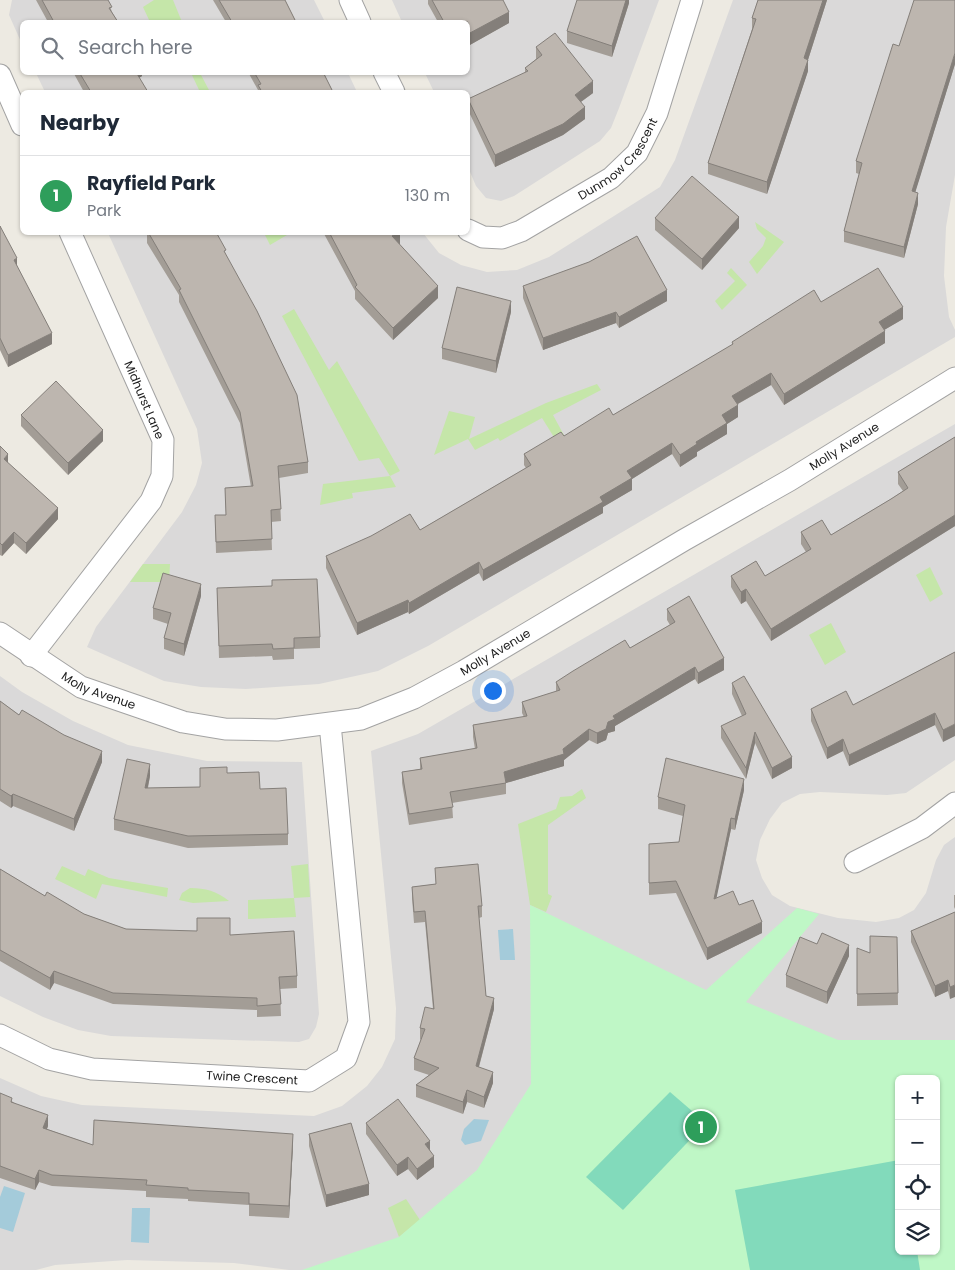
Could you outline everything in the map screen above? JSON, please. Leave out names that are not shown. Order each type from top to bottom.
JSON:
[{"type":"street","points":[[350,0],[359,20]]},
{"type":"street","name":"Dunmow Crescent","points":[[470,231],[483,237],[502,238],[521,231],[611,178],[637,153],[657,113],[692,0]]},
{"type":"street","points":[[0,75],[20,121]]},
{"type":"street","points":[[386,75],[393,90]]},
{"type":"street","name":"Midhurst Lane","points":[[31,656],[151,501],[162,476],[163,440],[71,235]]},
{"type":"street","name":"Molly Avenue","points":[[0,633],[31,656],[81,687],[183,722],[225,729],[277,730],[361,719],[414,698],[464,671],[684,540],[790,480],[955,378]]},
{"type":"street","name":"Twine Crescent","points":[[0,1035],[49,1059],[92,1069],[309,1081],[346,1058],[359,1022],[330,724]]},
{"type":"street","points":[[855,862],[922,828],[955,802]]},
{"type":"shaded area","points":[[12,0],[314,0],[324,20],[20,20],[20,40],[9,15]]},
{"type":"shaded area","points":[[392,0],[659,0],[611,128],[600,141],[514,196],[501,201],[486,198],[476,186],[470,172],[470,90],[433,90],[426,75],[470,75],[470,20],[401,20]]},
{"type":"shaded area","points":[[733,0],[955,0],[955,175],[946,227],[944,276],[949,317],[955,330],[955,337],[428,646],[378,671],[319,684],[246,689],[201,687],[164,681],[87,647],[96,627],[182,512],[196,485],[202,463],[197,429],[109,235],[425,235],[439,253],[461,265],[487,272],[517,270],[549,257],[660,187],[675,160]]},
{"type":"shaded area","points":[[37,75],[349,75],[356,90],[44,90]]},
{"type":"shaded area","points":[[955,424],[955,760],[906,793],[887,795],[820,792],[800,794],[782,803],[770,819],[760,840],[756,860],[762,878],[772,895],[790,906],[838,918],[876,922],[899,918],[914,910],[926,893],[936,860],[944,845],[955,837],[955,1270],[289,1270],[234,1263],[127,1260],[55,1265],[36,1270],[0,1270],[0,1078],[41,1096],[82,1105],[314,1116],[342,1106],[367,1086],[382,1067],[395,1039],[396,1008],[371,751],[418,734]]},
{"type":"shaded area","points":[[0,676],[22,692],[73,721],[128,745],[207,761],[302,762],[319,1014],[316,1027],[309,1039],[299,1042],[111,1036],[78,1030],[43,1017],[0,996]]},
{"type":"green space","points":[[154,0],[173,0],[181,20],[149,20],[143,7]]},
{"type":"green space","points":[[192,75],[201,75],[209,90],[199,90]]},
{"type":"green space","points":[[755,222],[784,242],[757,274],[749,262],[763,246],[766,238],[757,229]]},
{"type":"green space","points":[[265,235],[287,235],[270,245]]},
{"type":"green space","points":[[731,268],[747,285],[722,310],[715,301],[735,281],[727,273]]},
{"type":"green space","points":[[294,309],[329,370],[337,361],[400,471],[390,476],[379,458],[359,461],[282,316]]},
{"type":"green space","points":[[597,384],[601,390],[553,415],[565,437],[557,442],[542,418],[500,441],[498,438],[475,450],[468,439],[434,455],[449,411],[475,417],[469,439],[546,403]]},
{"type":"green space","points":[[390,476],[396,487],[352,493],[353,498],[320,505],[323,484]]},
{"type":"green space","points":[[143,564],[170,564],[169,582],[130,582]]},
{"type":"green space","points":[[930,567],[943,594],[930,602],[916,575]]},
{"type":"green space","points":[[831,623],[846,652],[825,665],[809,635]]},
{"type":"green space","points":[[582,789],[586,798],[548,825],[548,894],[552,896],[546,912],[530,905],[518,824],[556,809],[560,797],[572,796]]},
{"type":"green space","points":[[308,864],[310,897],[294,898],[291,866]]},
{"type":"green space","points":[[62,866],[85,876],[88,869],[109,878],[168,888],[167,897],[102,884],[96,899],[55,879]]},
{"type":"green space","points":[[190,888],[211,891],[229,901],[193,903],[179,900],[182,893]]},
{"type":"green space","points":[[294,898],[296,917],[248,919],[248,900]]},
{"type":"green space","points":[[530,905],[706,990],[797,908],[819,914],[746,1002],[838,1040],[955,1040],[955,1270],[302,1270],[399,1237],[477,1170],[531,1084]]},
{"type":"green space","points":[[670,1092],[706,1123],[623,1210],[586,1177]]},
{"type":"green space","points":[[895,1161],[895,1255],[918,1255],[920,1270],[750,1270],[735,1190]]},
{"type":"green space","points":[[406,1199],[420,1220],[399,1237],[388,1208]]},
{"type":"water","points":[[513,929],[515,960],[500,960],[498,930]]},
{"type":"water","points":[[474,1119],[489,1120],[481,1141],[465,1145],[461,1140],[464,1129]]},
{"type":"water","points":[[4,1186],[25,1193],[13,1232],[0,1228],[0,1197]]},
{"type":"water","points":[[132,1208],[150,1208],[149,1243],[131,1242]]},
{"type":"building","points":[[42,0],[108,0],[112,7],[109,8],[117,20],[53,20]]},
{"type":"building","points":[[219,0],[285,0],[295,20],[231,20]]},
{"type":"building","points":[[432,0],[503,0],[509,12],[470,33],[470,20],[443,20]]},
{"type":"building","points":[[577,0],[626,0],[612,46],[567,31]]},
{"type":"building","points":[[758,0],[823,0],[804,58],[808,60],[767,182],[708,163],[756,19],[752,18]]},
{"type":"building","points":[[914,0],[955,0],[955,53],[912,191],[918,193],[904,247],[844,231],[862,163],[856,161],[893,44],[899,46]]},
{"type":"building","points":[[555,33],[593,81],[575,95],[585,107],[563,124],[495,155],[470,103],[470,98],[528,71],[525,68],[542,55],[536,47]]},
{"type":"building","points":[[81,75],[138,75],[147,90],[90,90]]},
{"type":"building","points":[[256,75],[324,75],[332,90],[261,90],[258,85],[261,84]]},
{"type":"building","points":[[692,176],[739,217],[702,259],[655,218]]},
{"type":"building","points":[[0,226],[17,258],[14,260],[52,333],[8,355],[0,338]]},
{"type":"building","points":[[150,235],[218,235],[297,395],[308,462],[278,466],[281,509],[271,510],[272,539],[216,542],[215,515],[226,515],[225,488],[253,486],[240,412],[179,290],[181,289]]},
{"type":"building","points":[[331,235],[394,235],[392,236],[438,286],[393,328],[355,287],[357,285]]},
{"type":"building","points":[[637,236],[667,290],[619,317],[616,312],[543,338],[523,286],[589,262]]},
{"type":"building","points":[[878,268],[903,307],[879,322],[885,331],[784,394],[771,373],[732,396],[738,405],[722,415],[727,423],[696,442],[697,444],[680,455],[672,443],[627,471],[632,478],[600,497],[603,502],[483,570],[479,562],[409,603],[408,600],[357,623],[326,556],[371,536],[410,514],[420,530],[531,465],[524,454],[561,432],[564,436],[609,408],[613,415],[733,344],[732,342],[814,290],[821,302]]},
{"type":"building","points":[[457,287],[511,301],[496,361],[442,348]]},
{"type":"building","points":[[56,381],[103,430],[68,463],[21,415]]},
{"type":"building","points":[[955,437],[955,515],[771,629],[746,589],[741,592],[731,576],[756,561],[765,576],[811,549],[801,532],[822,520],[831,535],[891,499],[908,488],[898,472]]},
{"type":"building","points":[[0,446],[8,454],[4,459],[58,508],[26,543],[14,532],[2,545],[0,543]]},
{"type":"building","points":[[163,573],[201,584],[184,644],[164,638],[171,613],[153,608]]},
{"type":"building","points":[[317,579],[320,637],[294,638],[294,648],[273,649],[272,644],[219,646],[217,588],[272,586],[272,580]]},
{"type":"building","points":[[689,596],[724,658],[698,673],[695,667],[613,716],[615,719],[608,722],[606,729],[597,733],[589,729],[563,749],[564,754],[504,772],[506,783],[450,792],[453,807],[409,814],[402,772],[422,769],[420,758],[477,748],[473,725],[527,716],[522,702],[560,690],[556,682],[625,640],[630,648],[675,622],[667,609]]},
{"type":"building","points":[[955,652],[955,724],[943,730],[935,713],[849,755],[843,739],[827,748],[811,709],[846,691],[853,705]]},
{"type":"building","points":[[744,676],[792,757],[772,768],[755,732],[746,768],[721,726],[746,714],[732,683]]},
{"type":"building","points":[[0,701],[19,715],[22,710],[64,735],[102,751],[74,819],[13,794],[11,796],[0,789]]},
{"type":"building","points":[[666,758],[744,779],[735,819],[731,818],[714,899],[733,891],[739,905],[753,900],[762,922],[707,948],[676,881],[649,883],[649,844],[679,842],[685,805],[658,797]]},
{"type":"building","points":[[127,759],[150,764],[145,788],[200,787],[200,768],[227,767],[227,773],[259,772],[260,789],[286,788],[288,834],[188,836],[114,819]]},
{"type":"building","points":[[478,864],[482,906],[478,906],[486,996],[494,998],[476,1066],[493,1072],[484,1097],[467,1090],[463,1102],[416,1085],[439,1068],[414,1058],[425,1029],[420,1028],[425,1007],[434,1009],[425,911],[414,912],[412,887],[436,884],[435,868]]},
{"type":"building","points":[[0,869],[45,896],[47,892],[84,914],[126,929],[197,931],[197,918],[230,918],[230,935],[294,931],[297,976],[279,977],[281,1004],[257,1006],[257,998],[113,993],[54,971],[50,978],[0,950]]},
{"type":"building","points":[[955,912],[955,985],[950,987],[948,980],[935,986],[911,931]]},
{"type":"building","points":[[822,933],[849,945],[827,992],[786,975],[800,937],[817,944]]},
{"type":"building","points":[[870,936],[897,937],[898,993],[857,994],[857,948],[870,953]]},
{"type":"building","points":[[0,1093],[12,1098],[11,1102],[48,1115],[43,1128],[93,1145],[94,1120],[293,1134],[289,1206],[249,1204],[249,1193],[188,1190],[188,1188],[146,1185],[147,1180],[52,1175],[39,1170],[35,1179],[0,1166]]},
{"type":"building","points":[[398,1099],[430,1141],[425,1144],[434,1156],[417,1169],[408,1157],[397,1165],[366,1123]]},
{"type":"building","points":[[351,1123],[369,1184],[326,1195],[309,1134]]},
{"type":"place","name":"Rayfield Park","points":[[701,1127]]}]
